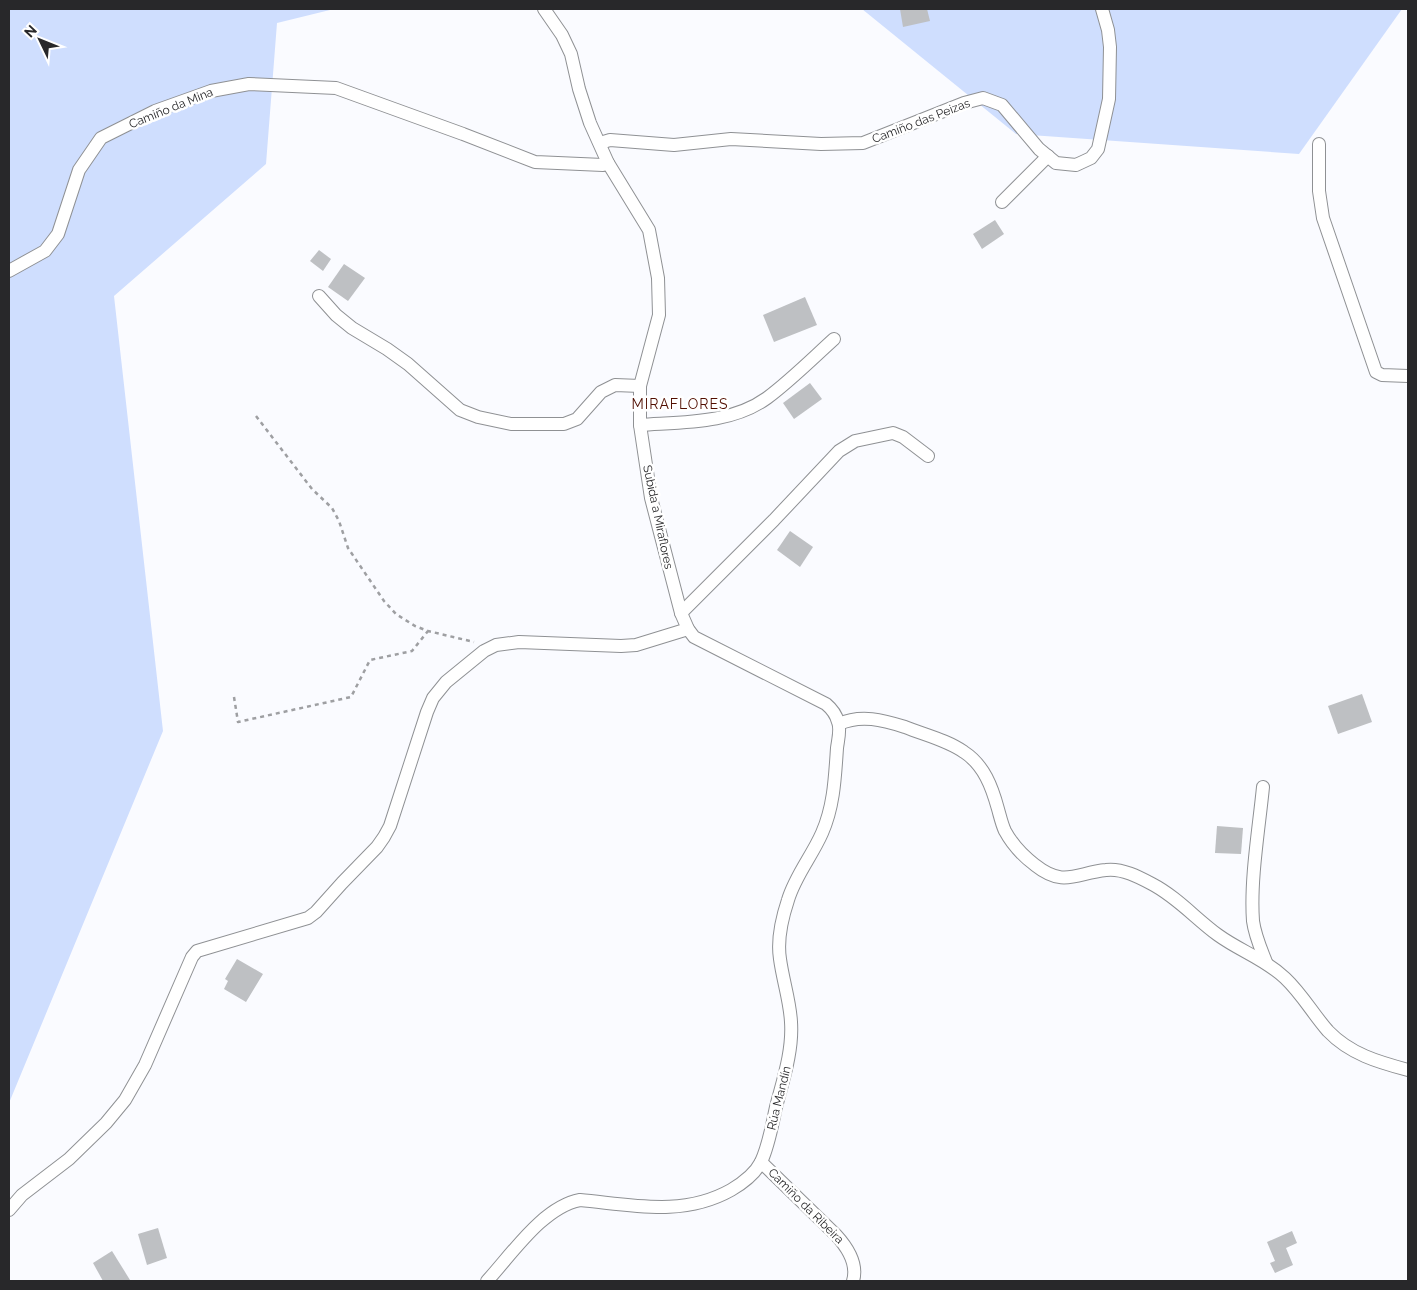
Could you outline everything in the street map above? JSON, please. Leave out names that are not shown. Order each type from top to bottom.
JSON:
[{"type":"street","name":"Subida a Miraflores","points":[[544,9],[562,35],[571,54],[579,89],[590,123],[608,163],[648,230],[658,278],[660,315],[640,386],[640,425],[651,498],[681,613],[694,637],[826,704],[834,712],[839,724]]},
{"type":"street","name":"Camiño das Peizas","points":[[600,143],[610,140],[674,145],[732,139],[820,144],[863,143],[964,103],[983,98],[1002,105],[1039,149],[1056,163],[1076,165],[1091,158],[1098,149],[1109,99],[1110,47],[1108,30],[1102,9]]},
{"type":"street","name":"Camiño da Mina","points":[[9,271],[45,251],[58,234],[79,170],[101,138],[155,112],[210,90],[249,84],[336,88],[535,162],[603,165],[608,163]]},
{"type":"street","points":[[1319,144],[1319,191],[1323,218],[1376,372],[1382,375],[1408,376]]},
{"type":"street","points":[[1002,202],[1048,156]]},
{"type":"street","points":[[319,296],[336,315],[352,328],[387,348],[460,410],[478,417],[510,424],[564,424],[577,418],[601,392],[615,385],[640,386]]},
{"type":"street","points":[[640,425],[716,419],[739,412],[767,398],[834,339]]},
{"type":"street","points":[[681,613],[774,520],[839,451],[855,441],[893,433],[903,437],[928,456]]},
{"type":"street","points":[[9,1210],[22,1195],[69,1160],[106,1123],[125,1100],[145,1065],[192,957],[197,951],[308,918],[316,912],[377,847],[390,826],[427,712],[433,698],[446,682],[484,651],[496,645],[519,642],[636,645],[688,629]]},
{"type":"street","points":[[839,724],[851,718],[884,721],[946,742],[965,752],[982,769],[989,781],[1004,830],[1020,852],[1035,866],[1050,874],[1066,879],[1107,870],[1119,870],[1152,884],[1168,894],[1220,936],[1266,962],[1299,993],[1327,1030],[1342,1044],[1360,1055],[1380,1063],[1408,1070]]},
{"type":"street","name":"Rúa Mandín","points":[[487,1281],[549,1214],[570,1202],[580,1200],[675,1208],[703,1203],[736,1187],[754,1173],[761,1162],[767,1146],[789,1055],[792,1025],[790,1005],[780,958],[780,936],[784,912],[790,894],[822,833],[828,816],[834,790],[839,724]]},
{"type":"street","points":[[1263,786],[1254,884],[1253,921],[1256,936],[1266,962]]},
{"type":"street","name":"Camiño da Ribeira","points":[[761,1162],[836,1234],[846,1246],[853,1262],[853,1281]]},
{"type":"path","points":[[256,416],[312,489],[332,508],[339,521],[348,548],[384,601],[396,614],[415,626],[428,631],[476,643],[484,651]]},
{"type":"path","points":[[234,697],[238,722],[351,697],[370,660],[412,651],[428,631]]},
{"type":"shaded area","points":[[9,9],[334,9],[277,23],[266,164],[114,296],[163,731],[9,1103]]},
{"type":"shaded area","points":[[862,9],[1402,9],[1299,154],[1016,134]]},
{"type":"building","points":[[900,9],[927,9],[930,21],[903,27]]},
{"type":"building","points":[[995,220],[1004,234],[982,249],[973,234]]},
{"type":"building","points":[[319,250],[331,259],[323,271],[310,261]]},
{"type":"building","points":[[344,264],[365,278],[348,301],[328,287]]},
{"type":"building","points":[[805,297],[817,325],[774,342],[763,315]]},
{"type":"building","points":[[810,383],[822,399],[794,419],[783,403]]},
{"type":"building","points":[[790,531],[813,547],[800,567],[777,550]]},
{"type":"building","points":[[1362,694],[1372,722],[1338,734],[1328,706]]},
{"type":"building","points":[[1217,826],[1243,828],[1241,854],[1215,853]]},
{"type":"building","points":[[237,959],[263,974],[246,1002],[224,989],[228,981],[225,979]]},
{"type":"building","points":[[158,1228],[167,1258],[147,1265],[138,1234]]},
{"type":"building","points":[[1292,1231],[1297,1243],[1286,1248],[1293,1265],[1275,1273],[1270,1263],[1275,1261],[1267,1242]]},
{"type":"building","points":[[112,1251],[129,1281],[103,1281],[93,1263]]},
{"type":"district","name":"MIRAFLORES","points":[[680,404]]}]
